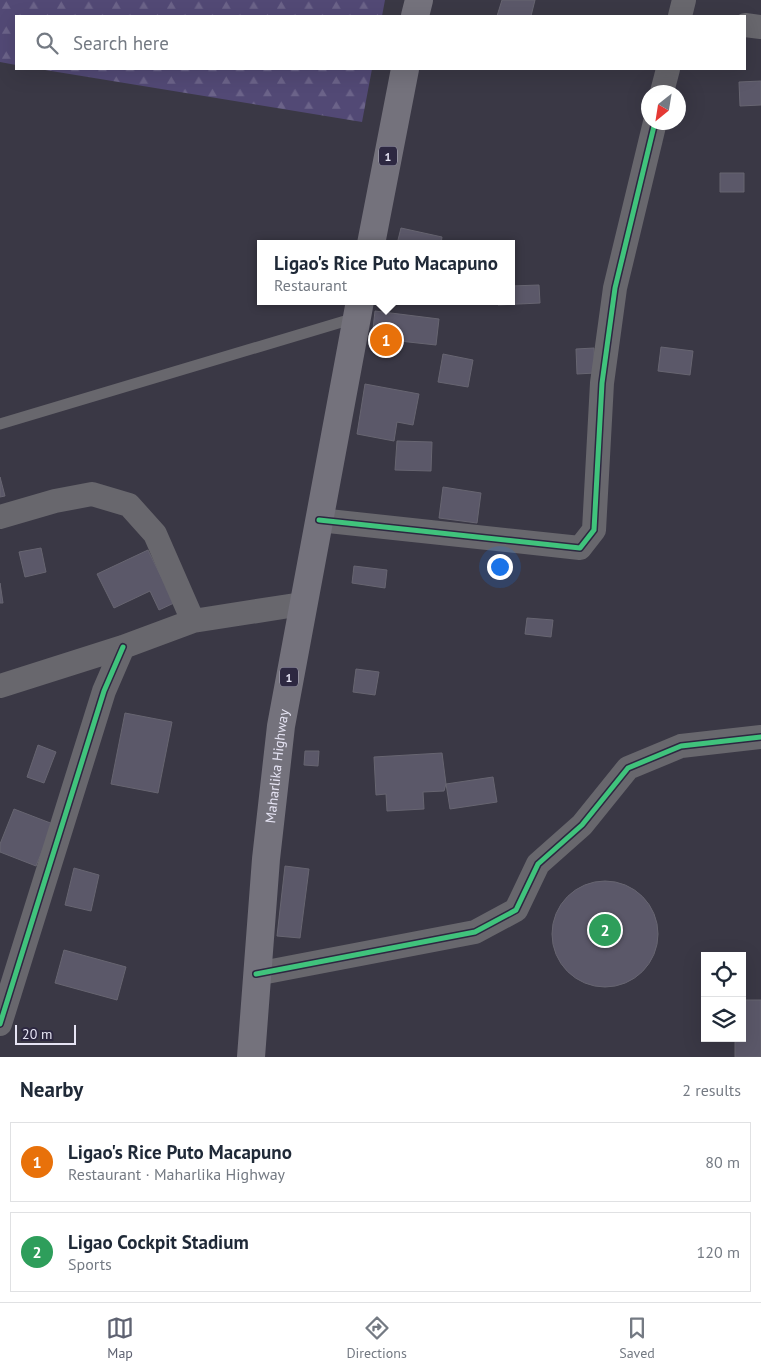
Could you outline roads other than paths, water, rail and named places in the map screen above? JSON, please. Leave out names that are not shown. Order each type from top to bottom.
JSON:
[{"type":"highway","points":[[415,15],[419,0]]},
{"type":"highway","name":"1","points":[[372,240],[405,70]]},
{"type":"highway","name":"Maharlika Highway","points":[[251,1057],[256,974],[281,726],[302,604],[358,310]]},
{"type":"street","points":[[680,15],[684,0]]},
{"type":"street","points":[[746,25],[761,27]]},
{"type":"street","points":[[664,85],[668,70]]},
{"type":"street","points":[[319,520],[580,548],[594,530],[602,383],[615,288],[653,130]]},
{"type":"street","points":[[0,517],[55,501],[92,494],[129,504],[155,534],[193,622]]},
{"type":"street","points":[[0,686],[124,647],[193,622],[302,604]]},
{"type":"street","points":[[0,1024],[104,692],[124,647]]},
{"type":"street","points":[[256,974],[476,932],[516,910],[538,864],[582,825],[628,768],[681,746],[761,736]]},
{"type":"lane","points":[[0,424],[358,310]]},
{"type":"place","name":"Ligao's Rice Puto Macapuno","points":[[386,340]]},
{"type":"place","name":"Ligao Cockpit Stadium","points":[[605,930]]}]
